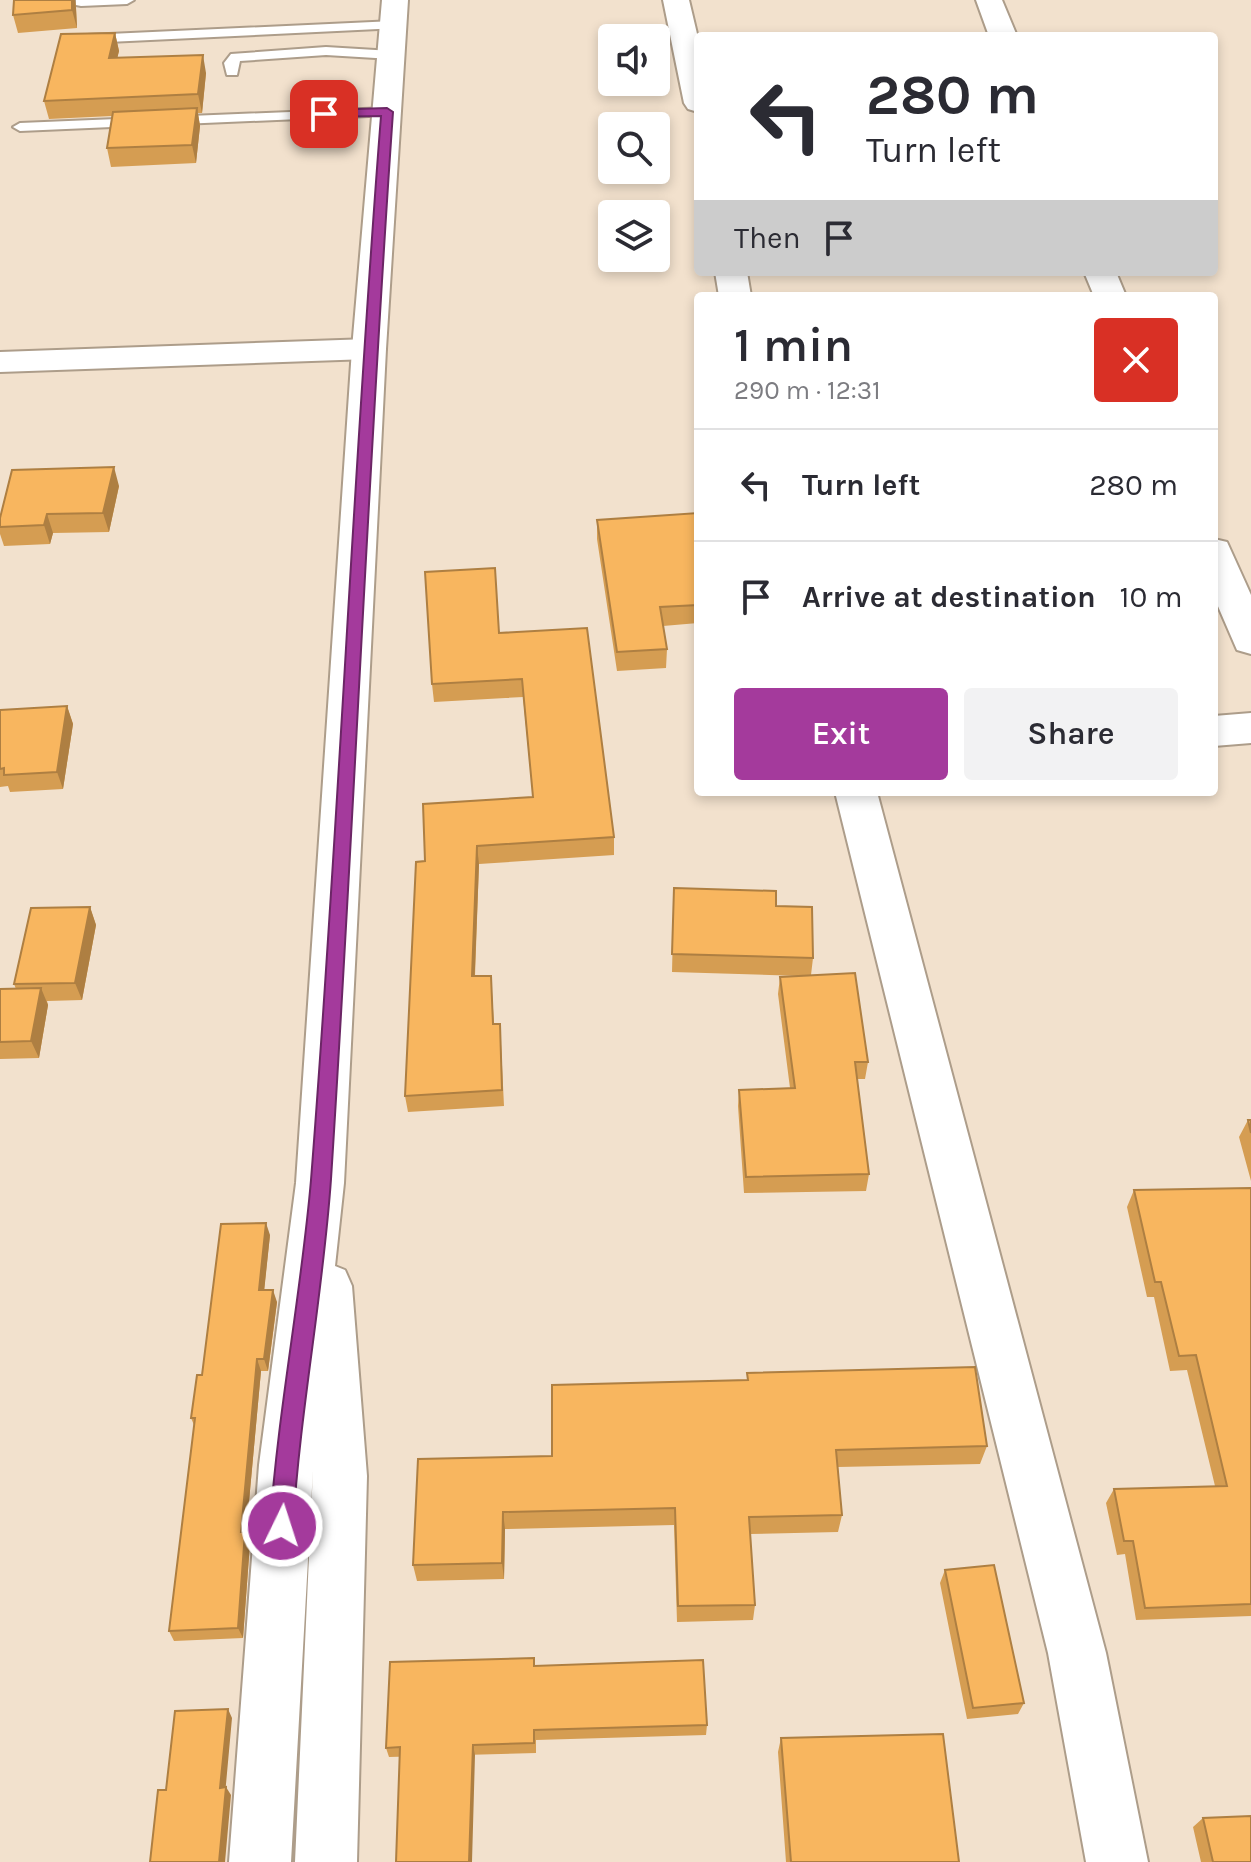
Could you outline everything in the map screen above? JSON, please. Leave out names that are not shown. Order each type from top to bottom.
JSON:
[{"type":"street","points":[[676,0],[694,84]]},
{"type":"street","points":[[989,0],[1001,32]]},
{"type":"street","points":[[260,1862],[286,1465],[320,1183],[369,349],[393,27]]},
{"type":"street","points":[[0,362],[369,349]]},
{"type":"street","points":[[1218,561],[1251,641]]},
{"type":"street","points":[[1218,731],[1251,728]]},
{"type":"street","points":[[857,796],[1077,1653],[1117,1862]]},
{"type":"street","points":[[320,1183],[340,1476],[326,1862]]},
{"type":"lane","points":[[81,2],[127,0]]},
{"type":"lane","points":[[81,39],[393,27]]},
{"type":"lane","points":[[232,72],[231,63],[236,57],[326,51],[393,27]]},
{"type":"lane","points":[[20,127],[230,111],[387,112]]},
{"type":"building","points":[[14,0],[72,0],[72,10],[13,15]]},
{"type":"building","points":[[115,33],[109,58],[203,55],[198,94],[44,101],[61,34]]},
{"type":"building","points":[[197,108],[192,145],[107,148],[113,112]]},
{"type":"building","points":[[114,467],[103,513],[47,514],[44,525],[0,527],[12,470]]},
{"type":"building","points":[[694,513],[694,605],[660,607],[667,649],[617,652],[597,520]]},
{"type":"building","points":[[495,568],[499,633],[587,628],[614,837],[477,846],[472,976],[491,976],[493,1024],[500,1024],[502,1090],[405,1096],[416,862],[425,861],[423,804],[533,797],[522,679],[432,684],[425,572]]},
{"type":"building","points":[[67,706],[57,772],[4,775],[4,768],[0,769],[0,710]]},
{"type":"building","points":[[674,888],[776,891],[776,906],[812,907],[813,958],[672,954]]},
{"type":"building","points":[[90,907],[75,983],[14,984],[31,908]]},
{"type":"building","points":[[855,973],[868,1062],[855,1062],[869,1174],[746,1177],[739,1090],[795,1088],[780,977]]},
{"type":"building","points":[[41,988],[31,1041],[0,1042],[0,989]]},
{"type":"building","points":[[1251,1188],[1251,1604],[1145,1608],[1133,1541],[1124,1541],[1114,1489],[1227,1486],[1196,1355],[1179,1356],[1161,1282],[1155,1282],[1134,1190]]},
{"type":"building","points":[[266,1223],[259,1290],[273,1290],[264,1359],[257,1359],[241,1532],[245,1532],[238,1628],[169,1631],[195,1418],[191,1418],[197,1375],[202,1375],[221,1224]]},
{"type":"building","points":[[975,1367],[987,1446],[836,1450],[842,1515],[749,1517],[755,1605],[678,1606],[675,1508],[503,1512],[502,1563],[413,1565],[418,1459],[552,1456],[552,1385],[748,1380],[747,1373]]},
{"type":"building","points":[[994,1565],[1024,1703],[973,1708],[945,1570]]},
{"type":"building","points":[[534,1658],[534,1666],[703,1660],[707,1725],[534,1730],[534,1743],[473,1745],[469,1862],[396,1862],[400,1747],[386,1748],[390,1662]]},
{"type":"building","points":[[228,1709],[220,1788],[226,1787],[219,1862],[150,1862],[158,1790],[166,1790],[175,1711]]},
{"type":"building","points":[[943,1734],[959,1862],[791,1862],[781,1738]]},
{"type":"building","points":[[1251,1816],[1251,1862],[1213,1862],[1203,1818]]},
{"type":"route","points":[[282,1526],[286,1465],[320,1183],[369,349],[387,112],[324,114]]}]
